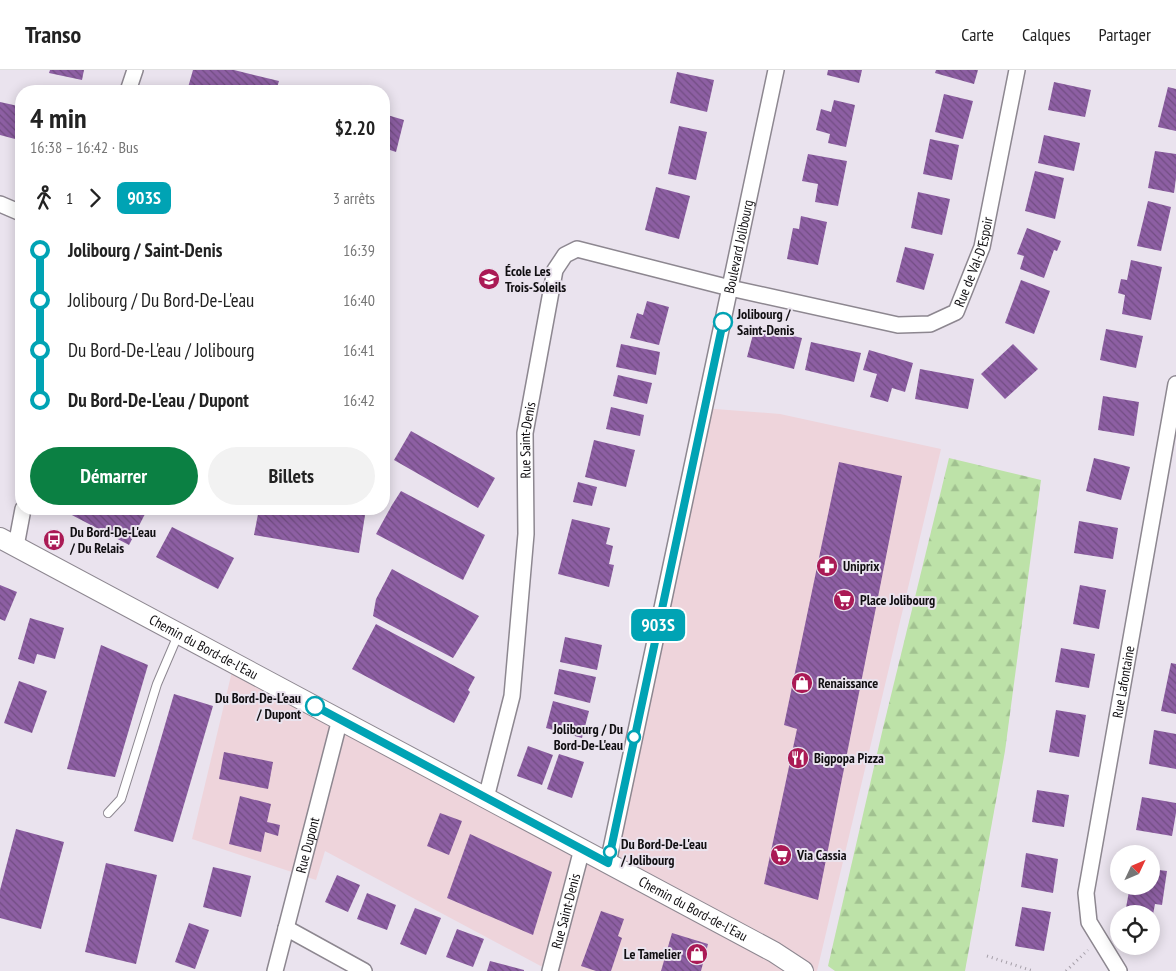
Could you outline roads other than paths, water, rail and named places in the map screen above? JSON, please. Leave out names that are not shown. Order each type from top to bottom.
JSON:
[{"type":"street","points":[[130,85],[135,70]]},
{"type":"street","name":"Boulevard Jolibourg","points":[[608,863],[776,70]]},
{"type":"street","name":"Rue de Val-D'Espoir","points":[[730,288],[898,325],[930,324],[956,312],[982,247],[1017,70]]},
{"type":"street","points":[[0,204],[15,210]]},
{"type":"street","name":"Rue Saint-Denis","points":[[486,798],[512,696],[526,534],[525,432],[555,270],[565,255],[577,249],[730,288]]},
{"type":"street","name":"Rue Lafontaine","points":[[1118,971],[1089,922],[1086,893],[1176,384]]},
{"type":"street","points":[[8,542],[20,515]]},
{"type":"street","name":"Chemin du Bord-de-l'Eau","points":[[8,542],[774,952],[802,971]]},
{"type":"street","name":"Rue Dupont","points":[[275,971],[340,719]]},
{"type":"street","name":"Rue Saint-Denis","points":[[550,971],[582,849]]},
{"type":"street","points":[[286,928],[364,971]]},
{"type":"lane","points":[[108,813],[121,798],[157,684],[179,634]]},
{"type":"place","name":"École Les Trois-Soleils","points":[[489,279]]},
{"type":"place","name":"Jolibourg / Saint-Denis","points":[[723,322]]},
{"type":"place","name":"Du Bord-De-L'eau / Du Relais","points":[[54,540]]},
{"type":"place","name":"Uniprix","points":[[827,566]]},
{"type":"place","name":"Place Jolibourg","points":[[844,600]]},
{"type":"place","name":"Renaissance","points":[[802,683]]},
{"type":"place","name":"Du Bord-De-L'eau / Dupont","points":[[315,706]]},
{"type":"place","name":"Jolibourg / Du Bord-De-L'eau","points":[[634,737]]},
{"type":"place","name":"Bigpopa Pizza","points":[[798,758]]},
{"type":"place","name":"Du Bord-De-L'eau / Jolibourg","points":[[610,852]]},
{"type":"place","name":"Via Cassia","points":[[781,855]]},
{"type":"place","name":"Le Tamelier","points":[[697,954]]}]
